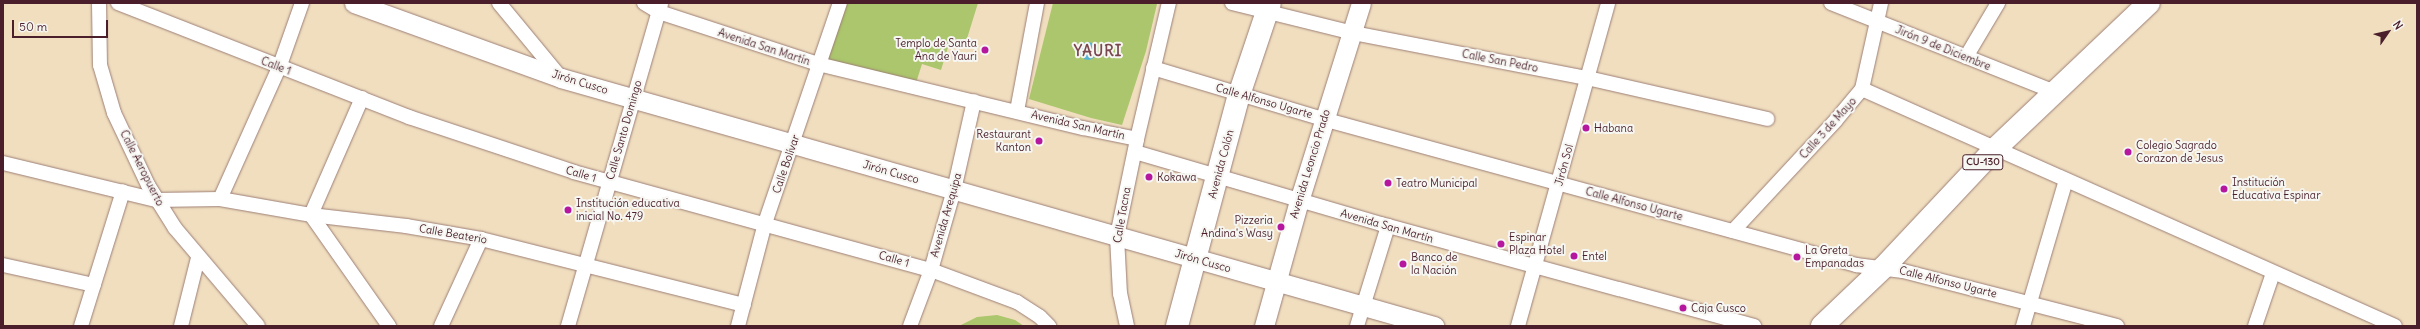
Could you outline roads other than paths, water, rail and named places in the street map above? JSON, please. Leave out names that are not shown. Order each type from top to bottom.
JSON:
[{"type":"main road","name":"CU-130","points":[[1822,326],[1884,267],[1995,149],[2148,3]]},
{"type":"main road","name":"Avenida Colón","points":[[1177,326],[1239,94],[1269,7]]},
{"type":"street","name":"Calle Aeropuerto","points":[[99,3],[100,64],[114,113],[156,200],[198,258],[258,326]]},
{"type":"street","name":"Calle 1","points":[[118,3],[279,68],[362,98],[409,117],[609,182],[765,223],[931,270],[1017,302],[1040,317],[1049,326]]},
{"type":"street","points":[[220,199],[279,68],[302,3]]},
{"type":"street","points":[[499,3],[561,78]]},
{"type":"street","name":"Avenida San Martín","points":[[644,3],[660,7],[818,64],[1083,128],[1136,145],[1218,177],[1299,201],[1534,267],[1754,326]]},
{"type":"street","name":"Calle Bolívar","points":[[738,326],[765,223],[840,3]]},
{"type":"street","points":[[1017,111],[1037,3]]},
{"type":"street","name":"Calle Tacna","points":[[1127,326],[1120,294],[1116,236],[1169,3]]},
{"type":"street","name":"Calle San Pedro","points":[[1232,3],[1269,7],[1353,32],[1587,78],[1767,119]]},
{"type":"street","name":"Avenida Leoncio Prado","points":[[1264,326],[1275,282],[1323,118],[1353,32],[1361,3]]},
{"type":"street","name":"Jirón Sol","points":[[1518,326],[1559,184],[1608,3]]},
{"type":"street","name":"Jirón 9 de Diciembre","points":[[1831,3],[2055,92]]},
{"type":"street","name":"Calle 3 de Mayo","points":[[1733,231],[1836,120],[1862,89],[1881,3]]},
{"type":"street","points":[[1966,57],[1998,3]]},
{"type":"street","name":"Jirón Cusco","points":[[363,4],[561,78],[1434,326]]},
{"type":"street","name":"Calle Santo Domingo","points":[[568,326],[660,7]]},
{"type":"street","name":"Calle Alfonso Ugarte","points":[[1153,68],[1323,118],[1856,265],[1884,267],[2030,302],[2118,326]]},
{"type":"street","points":[[1862,89],[2395,326]]},
{"type":"street","points":[[362,98],[311,215],[389,326]]},
{"type":"street","name":"Avenida Arequipa","points":[[910,326],[931,270],[954,190],[974,101]]},
{"type":"street","name":"Calle Beaterio","points":[[3,163],[156,200],[220,199],[311,215],[406,226],[481,239],[744,305]]},
{"type":"street","points":[[2023,326],[2066,180]]},
{"type":"street","points":[[81,326],[123,191]]},
{"type":"street","points":[[1357,326],[1388,226]]},
{"type":"street","points":[[441,326],[481,239]]},
{"type":"street","points":[[181,326],[198,258]]},
{"type":"street","points":[[3,265],[94,285]]},
{"type":"street","points":[[2256,326],[2273,273]]},
{"type":"water","points":[[1088,42],[1094,45],[1097,51],[1094,57],[1088,60],[1082,57],[1079,51],[1082,45]]},
{"type":"place","name":"Templo de Santa Ana de Yauri","points":[[985,50]]},
{"type":"place","name":"Habana","points":[[1586,128]]},
{"type":"place","name":"Restaurant Kanton","points":[[1039,141]]},
{"type":"place","name":"Colegio Sagrado Corazon de Jesus","points":[[2128,152]]},
{"type":"place","name":"Kokawa","points":[[1149,177]]},
{"type":"place","name":"Teatro Municipal","points":[[1388,183]]},
{"type":"place","name":"Institución Educativa Espinar","points":[[2224,189]]},
{"type":"place","name":"Institución educativa inicial No. 479","points":[[568,210]]},
{"type":"place","name":"Pizzeria Andina's Wasy","points":[[1281,227]]},
{"type":"place","name":"Espinar Plaza Hotel","points":[[1501,244]]},
{"type":"place","name":"Entel","points":[[1574,256]]},
{"type":"place","name":"La Greta Empanadas","points":[[1797,257]]},
{"type":"place","name":"Banco de la Nación","points":[[1403,264]]},
{"type":"place","name":"Caja Cusco","points":[[1683,308]]},
{"type":"district","name":"YAURI","points":[[1098,51]]}]
